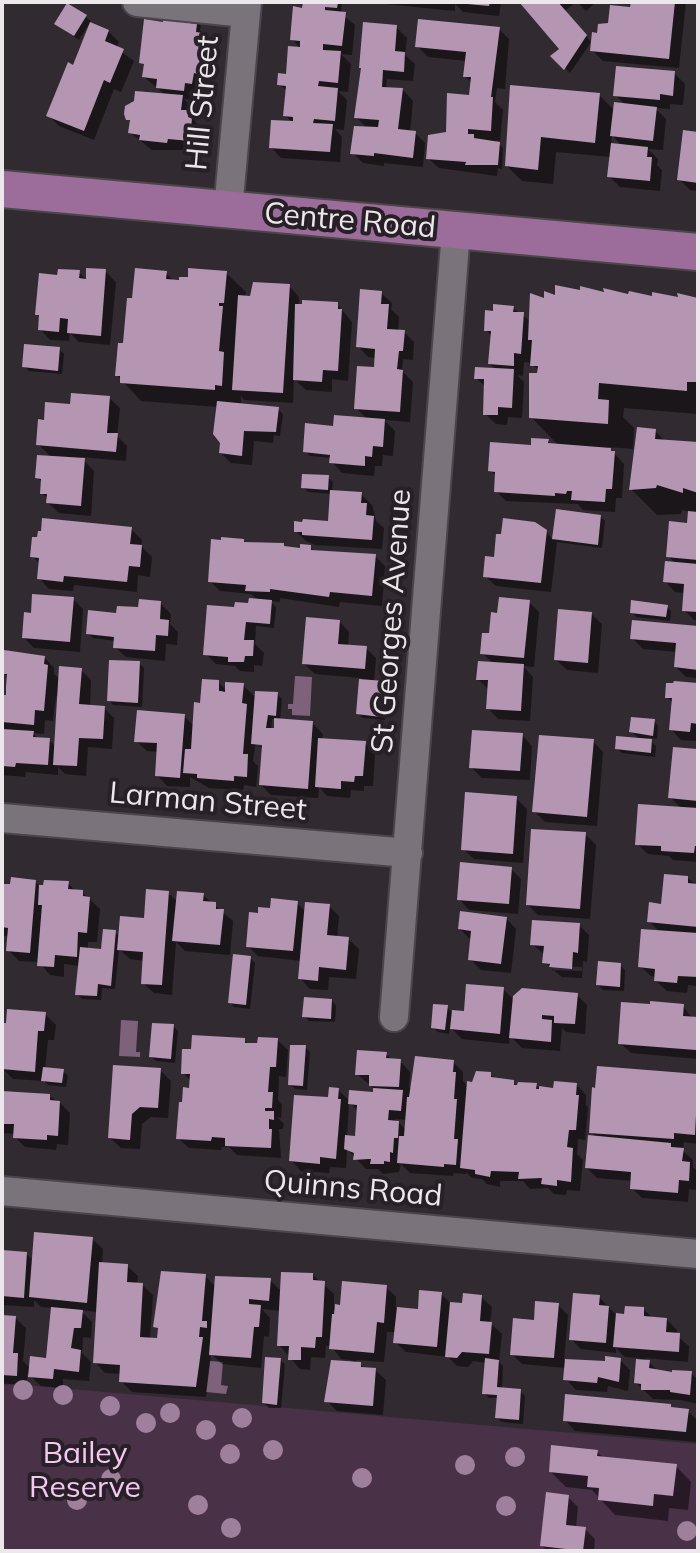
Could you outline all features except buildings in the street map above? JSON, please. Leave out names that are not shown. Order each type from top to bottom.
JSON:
[{"type":"main road","name":"Centre Road","points":[[2,189],[698,252]]},
{"type":"street","points":[[137,2],[247,7]]},
{"type":"street","name":"Hill Street","points":[[228,210],[247,7]]},
{"type":"street","name":"St Georges Avenue","points":[[394,1017],[456,231]]},
{"type":"street","name":"Larman Street","points":[[2,818],[408,853]]},
{"type":"street","name":"Quinns Road","points":[[2,1191],[698,1254]]},
{"type":"green space","name":"Bailey Reserve","points":[[2,1383],[698,1444],[698,1551],[2,1551]]},
{"type":"shaded area","points":[[295,676],[312,677],[310,716],[292,715],[292,709],[288,709],[288,704],[293,704]]},
{"type":"shaded area","points":[[121,1020],[138,1021],[136,1052],[140,1052],[140,1057],[119,1056]]},
{"type":"shaded area","points":[[210,1361],[223,1362],[221,1385],[228,1386],[226,1394],[206,1392]]}]
